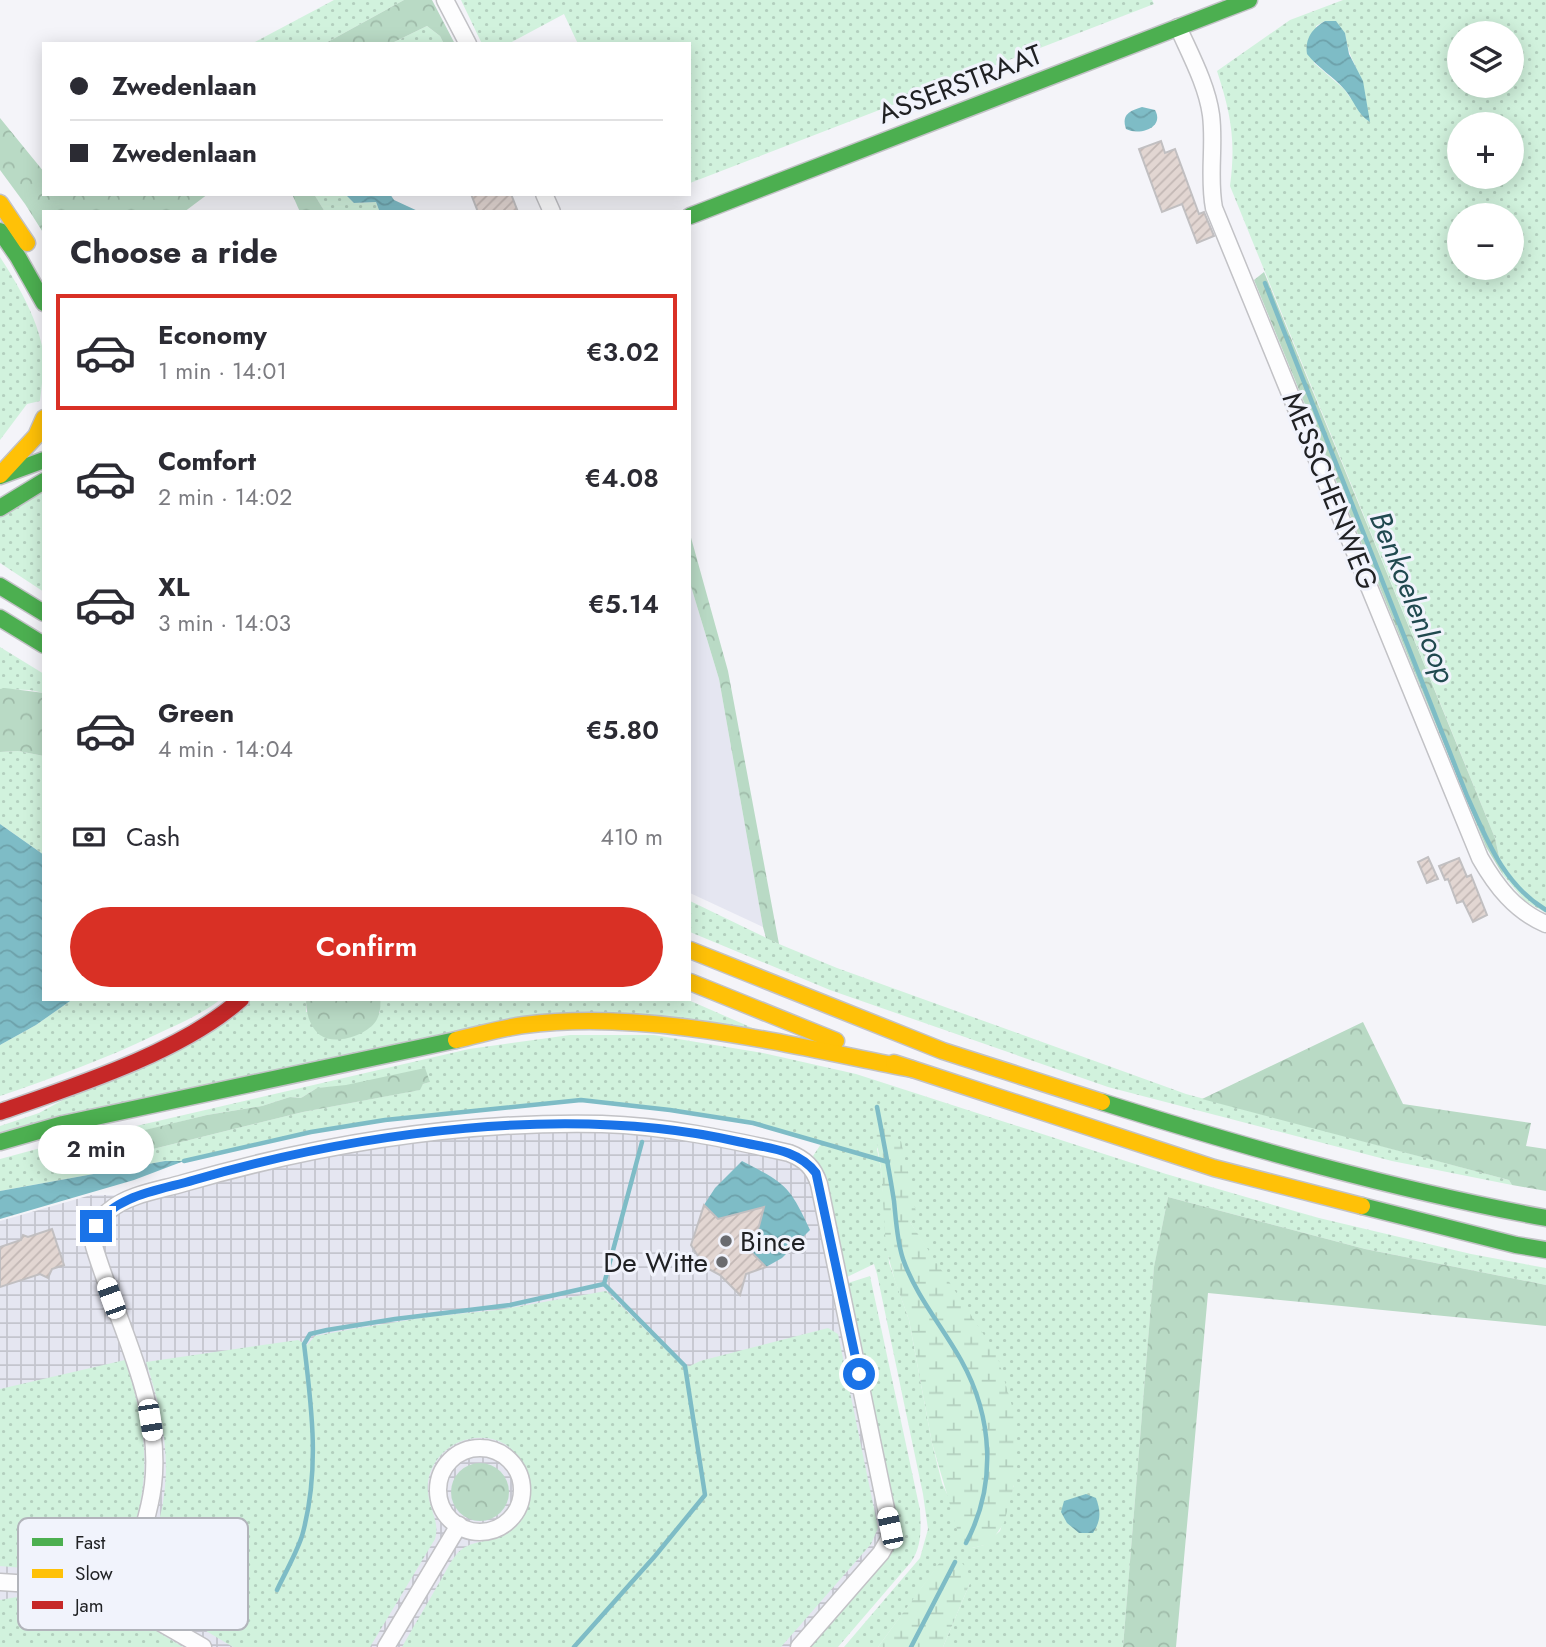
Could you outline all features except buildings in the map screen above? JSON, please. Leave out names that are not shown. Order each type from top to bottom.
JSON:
[{"type":"main road","name":"ASSERSTRAAT","points":[[691,216],[1249,0]]},
{"type":"main road","points":[[0,203],[35,254]]},
{"type":"main road","points":[[0,231],[42,300]]},
{"type":"main road","points":[[0,476],[36,436],[42,422]]},
{"type":"main road","points":[[0,476],[42,461]]},
{"type":"main road","points":[[0,508],[42,482]]},
{"type":"main road","points":[[0,586],[42,612]]},
{"type":"main road","points":[[0,618],[42,644]]},
{"type":"main road","points":[[691,950],[943,1051],[1148,1116],[1318,1165],[1489,1207],[1546,1218]]},
{"type":"main road","points":[[691,982],[788,1023],[912,1069],[1214,1168],[1516,1245],[1546,1250]]},
{"type":"main road","points":[[0,1112],[80,1084],[156,1051],[215,1020],[239,1001]]},
{"type":"main road","points":[[0,1142],[179,1098],[524,1025],[600,1021],[707,1030],[912,1069]]},
{"type":"street","points":[[445,0],[467,42]]},
{"type":"street","name":"MESSCHENWEG","points":[[1178,27],[1192,58],[1211,116],[1210,191],[1214,208],[1464,820],[1480,858],[1495,884],[1513,903],[1546,924]]},
{"type":"street","points":[[146,1518],[153,1485],[153,1439],[146,1402],[93,1236],[96,1226],[116,1205],[219,1173],[300,1153],[458,1130],[561,1124],[648,1127],[715,1136],[798,1156],[811,1167],[819,1184],[890,1528],[889,1539],[881,1553],[799,1647]]},
{"type":"street","points":[[481,1447],[506,1456],[515,1466],[522,1491],[513,1516],[492,1530],[478,1532],[458,1525],[442,1510],[438,1496],[438,1481],[444,1467],[454,1456],[467,1449],[481,1447]]},
{"type":"street","points":[[386,1647],[458,1525]]},
{"type":"street","points":[[0,1582],[18,1583]]},
{"type":"street","points":[[173,1630],[203,1647]]},
{"type":"shaded area","points":[[691,586],[719,679],[763,927],[691,893]]},
{"type":"shaded area","points":[[672,1129],[811,1167],[890,1528],[881,1553],[799,1647],[0,1647],[0,1221],[91,1195],[142,1195],[219,1173],[458,1130]]},
{"type":"green space","points":[[334,0],[404,0],[328,42],[255,42]]},
{"type":"green space","points":[[404,0],[432,0],[454,42],[443,42],[440,36],[427,26],[394,42],[328,42]]},
{"type":"green space","points":[[461,0],[1152,0],[1154,4],[691,183],[691,42],[577,42],[564,14],[512,42],[481,42]]},
{"type":"green space","points":[[1343,0],[1546,0],[1546,913],[1525,901],[1503,875],[1495,838],[1230,186],[1231,128],[1217,71],[1290,20]],"holes":[[[1325,21],[1345,33],[1365,96],[1351,99],[1344,89],[1314,63],[1316,26]]]},
{"type":"green space","points":[[427,26],[440,36],[443,42],[394,42]]},
{"type":"green space","points":[[0,118],[42,170],[42,196],[205,196],[187,210],[42,210],[42,231],[0,170]]},
{"type":"green space","points":[[293,196],[315,196],[324,210],[299,210]]},
{"type":"green space","points":[[315,196],[347,196],[354,203],[376,202],[379,210],[324,210]]},
{"type":"green space","points":[[0,257],[31,312],[39,335],[42,346],[42,383],[40,401],[27,404],[0,440]]},
{"type":"green space","points":[[1264,272],[1495,838],[1503,875],[1486,847],[1254,280]]},
{"type":"green space","points":[[42,487],[42,591],[0,563],[0,513]]},
{"type":"green space","points":[[691,538],[728,671],[779,944],[766,938],[763,927],[719,679],[691,586]]},
{"type":"green space","points":[[0,647],[42,673],[42,693],[0,689]]},
{"type":"green space","points":[[0,689],[42,693],[42,756],[18,751],[0,752]]},
{"type":"green space","points":[[18,751],[42,756],[42,854],[0,824],[0,752]]},
{"type":"green space","points":[[691,901],[779,944],[837,968],[1186,1094],[1509,1180],[1512,1185],[1392,1161],[1108,1087],[830,990],[691,932]]},
{"type":"green space","points":[[70,1001],[218,1001],[189,1019],[117,1052],[0,1096],[0,1045],[36,1025]]},
{"type":"green space","points":[[245,1001],[306,1001],[306,1012],[380,1013],[380,1001],[691,1001],[764,1033],[619,1015],[0,1132],[0,1126],[39,1113]]},
{"type":"green space","points":[[306,1001],[380,1001],[380,1010],[372,1026],[366,1031],[342,1039],[320,1035],[313,1027]]},
{"type":"green space","points":[[1363,1022],[1403,1104],[1531,1123],[1526,1146],[1546,1149],[1546,1191],[1512,1185],[1509,1180],[1202,1099]]},
{"type":"green space","points":[[570,1035],[654,1035],[763,1053],[856,1074],[1166,1174],[1319,1218],[1471,1254],[1546,1268],[1546,1285],[1365,1249],[1168,1197],[1154,1268],[1123,1647],[943,1647],[970,1583],[940,1563],[878,1647],[844,1647],[920,1558],[928,1529],[877,1274],[874,1264],[847,1277],[826,1176],[813,1156],[821,1144],[788,1132],[732,1119],[581,1100],[385,1120],[311,1132],[184,1161],[165,1161],[0,1191],[0,1159],[469,1049]],"holes":[[[430,1082],[423,1084],[419,1090],[303,1112],[153,1149],[78,1147],[207,1115],[262,1106],[290,1097],[301,1098],[317,1088]],[[888,1128],[910,1222],[938,1267],[1014,1485],[1000,1531],[984,1545],[972,1548],[942,1483],[909,1320],[889,1263],[877,1149]]]},
{"type":"green space","points":[[425,1068],[430,1082],[423,1084],[420,1090],[303,1112],[153,1149],[83,1163],[75,1162],[73,1156],[78,1147],[91,1143],[207,1115],[262,1106],[290,1097],[301,1098],[317,1088],[346,1085]]},
{"type":"green space","points":[[878,1124],[883,1124],[891,1136],[901,1141],[917,1217],[910,1222],[997,1355],[1015,1416],[1014,1485],[1004,1523],[993,1539],[985,1545],[966,1547],[960,1539],[932,1443],[909,1320],[886,1248],[881,1169],[875,1131]]},
{"type":"green space","points":[[1168,1197],[1365,1249],[1546,1285],[1546,1326],[1208,1293],[1176,1647],[1123,1647],[1154,1267]]},
{"type":"green space","points":[[870,1276],[920,1510],[919,1544],[911,1562],[838,1647],[808,1647],[897,1531],[848,1283]]},
{"type":"green space","points":[[606,1291],[682,1365],[690,1366],[700,1361],[828,1328],[838,1334],[878,1528],[871,1544],[781,1647],[402,1647],[456,1555],[474,1543],[508,1533],[525,1514],[529,1503],[529,1479],[518,1456],[509,1447],[495,1440],[469,1439],[444,1452],[433,1466],[428,1493],[436,1522],[435,1539],[370,1647],[233,1647],[204,1630],[248,1630],[248,1518],[160,1518],[164,1498],[166,1459],[157,1400],[146,1362],[298,1340],[307,1345],[315,1336],[353,1329],[428,1317],[498,1310]]},
{"type":"green space","points":[[125,1360],[140,1414],[143,1438],[143,1484],[137,1518],[18,1518],[18,1568],[0,1566],[0,1389]]},
{"type":"green space","points":[[480,1463],[491,1465],[504,1476],[509,1492],[507,1503],[496,1516],[480,1521],[469,1519],[456,1508],[451,1492],[453,1481],[464,1468]]},
{"type":"green space","points":[[951,1557],[965,1566],[970,1583],[943,1647],[878,1647],[940,1562]]},
{"type":"green space","points":[[18,1592],[18,1630],[155,1630],[183,1647],[0,1647],[0,1600],[17,1597]]},
{"type":"water","points":[[1325,21],[1336,21],[1345,33],[1349,54],[1363,81],[1370,122],[1341,85],[1307,54],[1310,34]]},
{"type":"water","points":[[1142,107],[1155,110],[1157,122],[1144,131],[1126,129],[1126,117],[1130,112]]},
{"type":"water","points":[[347,196],[391,196],[394,200],[416,210],[379,210],[376,202],[354,203]]},
{"type":"water","points":[[0,824],[42,854],[42,1001],[70,1001],[36,1025],[0,1045]]},
{"type":"water","points":[[165,1161],[184,1161],[134,1180],[0,1219],[0,1191]]},
{"type":"water","points":[[742,1161],[785,1187],[797,1203],[810,1230],[782,1258],[766,1267],[752,1253],[764,1207],[718,1219],[704,1205],[715,1188]]},
{"type":"water","points":[[1086,1494],[1096,1498],[1099,1520],[1093,1533],[1079,1533],[1067,1523],[1061,1512],[1064,1501]]},
{"type":"waterway","name":"Benkoelenloop","points":[[1265,283],[1474,812],[1489,845],[1507,874],[1546,910]]},
{"type":"waterway","points":[[184,1161],[311,1132],[385,1120],[581,1100],[753,1123],[888,1162]]},
{"type":"waterway","points":[[877,1107],[903,1259],[915,1286],[954,1347],[972,1382],[985,1428],[987,1451],[983,1498],[966,1543]]},
{"type":"waterway","points":[[574,1647],[705,1495],[685,1366],[604,1284],[642,1142]]},
{"type":"waterway","points":[[277,1590],[294,1557],[308,1512],[313,1440],[304,1344],[310,1334],[395,1319],[510,1305],[604,1284]]},
{"type":"waterway","points":[[911,1647],[955,1562]]},
{"type":"traffic: fast","points":[[691,216],[1249,0]]},
{"type":"traffic: fast","points":[[0,231],[42,299]]},
{"type":"traffic: fast","points":[[0,476],[42,461]]},
{"type":"traffic: fast","points":[[0,508],[42,482]]},
{"type":"traffic: fast","points":[[0,586],[42,612]]},
{"type":"traffic: fast","points":[[0,618],[42,644]]},
{"type":"traffic: fast","points":[[0,1142],[63,1124],[456,1040]]},
{"type":"traffic: fast","points":[[1102,1102],[1322,1167],[1434,1195],[1546,1218]]},
{"type":"traffic: fast","points":[[1362,1206],[1516,1245],[1546,1250]]},
{"type":"traffic: slow","points":[[0,203],[27,243]]},
{"type":"traffic: slow","points":[[0,475],[36,436],[42,422]]},
{"type":"traffic: slow","points":[[691,950],[943,1051],[1102,1102]]},
{"type":"traffic: slow","points":[[691,982],[836,1041]]},
{"type":"traffic: slow","points":[[456,1040],[524,1025],[572,1021],[620,1022],[719,1032],[912,1069]]},
{"type":"traffic: slow","points":[[894,1063],[1214,1168],[1362,1206]]},
{"type":"traffic: jam","points":[[0,1112],[94,1079],[159,1051],[217,1018],[238,1001]]},
{"type":"place","name":"Bince","points":[[726,1241]]},
{"type":"place","name":"De Witte","points":[[722,1262]]},
{"type":"route","points":[[96,1226],[116,1205],[142,1195],[300,1153],[391,1138],[458,1130],[561,1124],[648,1127],[715,1136],[798,1156],[816,1173],[859,1374]]}]
